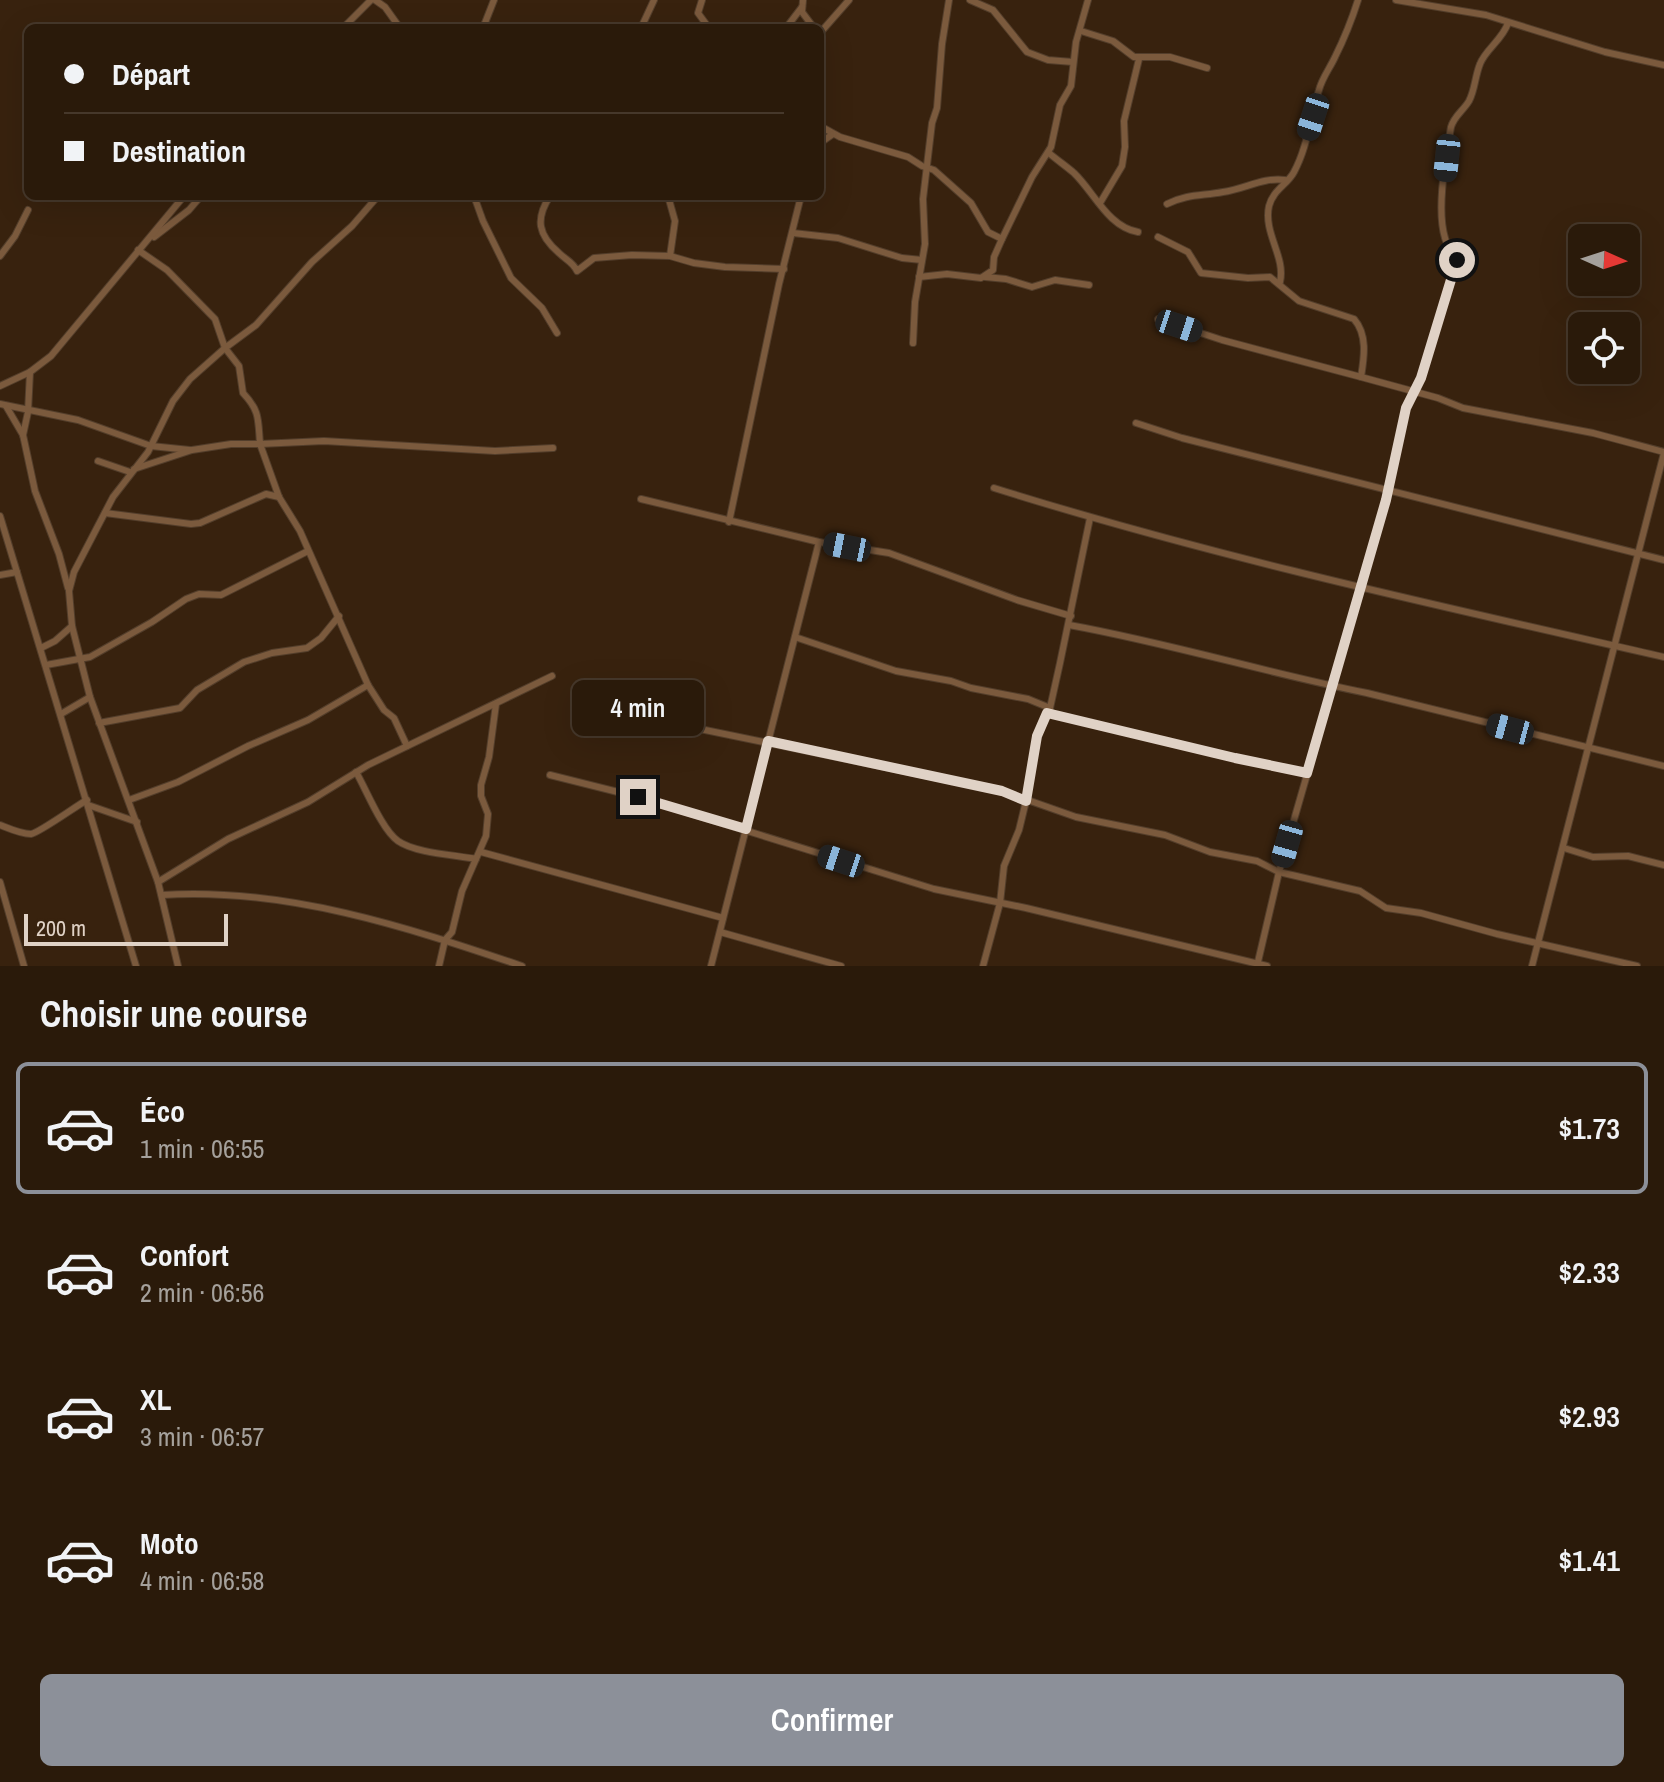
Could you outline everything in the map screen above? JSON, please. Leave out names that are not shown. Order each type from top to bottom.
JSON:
[{"type":"street","points":[[347,24],[373,0],[385,7],[397,24]]},
{"type":"street","points":[[485,24],[494,0]]},
{"type":"street","points":[[643,24],[654,0]]},
{"type":"street","points":[[702,0],[698,13],[706,24]]},
{"type":"street","points":[[824,28],[849,0]]},
{"type":"street","points":[[913,343],[925,234],[923,199],[949,0]]},
{"type":"street","points":[[970,0],[993,10],[1027,52],[1048,60],[1073,62]]},
{"type":"street","points":[[985,277],[993,270],[994,257],[1032,177],[1049,153],[1060,105],[1071,86],[1073,62],[1088,0]]},
{"type":"street","points":[[1280,282],[1281,271],[1273,237],[1267,227],[1271,199],[1294,171],[1313,117],[1319,87],[1336,56],[1358,0]]},
{"type":"street","points":[[1396,0],[1486,15],[1605,52],[1664,65]]},
{"type":"street","points":[[789,24],[802,4]]},
{"type":"street","points":[[802,4],[811,24]]},
{"type":"street","points":[[1257,965],[1279,872],[1388,489],[1406,408],[1421,378],[1457,260],[1446,242],[1443,227],[1442,198],[1451,127],[1470,99],[1481,61],[1490,53],[1496,39],[1505,32],[1508,23]]},
{"type":"street","points":[[1081,31],[1113,41],[1139,59],[1170,57],[1207,68]]},
{"type":"street","points":[[1100,203],[1122,166],[1124,121],[1139,59]]},
{"type":"street","points":[[824,128],[833,134],[897,152],[934,170],[971,203],[984,229],[1002,239]]},
{"type":"street","points":[[824,140],[833,134]]},
{"type":"street","points":[[1049,153],[1074,173],[1118,224],[1138,232]]},
{"type":"street","points":[[1167,204],[1197,194],[1222,193],[1264,180],[1285,180]]},
{"type":"street","points":[[0,386],[30,372],[51,356],[181,200]]},
{"type":"street","points":[[139,250],[198,200]]},
{"type":"street","points":[[69,591],[74,572],[105,513],[151,446],[173,401],[190,379],[256,325],[312,262],[352,226],[375,200]]},
{"type":"street","points":[[475,200],[511,278],[538,303],[557,333]]},
{"type":"street","points":[[548,200],[540,213],[542,231],[577,271],[599,256],[670,256],[725,267],[784,269]]},
{"type":"street","points":[[669,200],[675,221],[670,256]]},
{"type":"street","points":[[729,522],[800,200]]},
{"type":"street","points":[[0,256],[15,236],[28,210]]},
{"type":"street","points":[[793,233],[838,238],[902,258],[922,260]]},
{"type":"street","points":[[1158,237],[1188,252],[1201,273],[1270,277],[1280,282],[1299,301],[1357,322],[1364,344],[1361,377]]},
{"type":"street","points":[[139,250],[167,270],[218,324],[225,348],[239,366],[243,393],[255,404],[260,444],[279,497],[300,531],[368,685],[384,710],[394,718],[407,746]]},
{"type":"street","points":[[919,277],[947,274],[985,277],[1006,279],[1032,287],[1055,280],[1089,285]]},
{"type":"street","points":[[1158,319],[1222,340],[1414,391],[1468,410],[1593,433],[1664,453],[1532,966]]},
{"type":"street","points":[[23,435],[28,412],[30,372]]},
{"type":"street","points":[[3,405],[78,420],[151,446],[192,450]]},
{"type":"street","points":[[3,405],[23,435],[35,491],[59,554],[69,591],[72,626],[90,697],[158,882],[178,966]]},
{"type":"street","points":[[1136,423],[1182,438],[1664,560]]},
{"type":"street","points":[[98,461],[132,471],[192,450],[231,444],[324,441],[495,451],[553,448]]},
{"type":"street","points":[[994,488],[1090,518],[1359,588],[1664,657]]},
{"type":"street","points":[[105,513],[191,524],[200,523],[266,494],[279,497]]},
{"type":"street","points":[[641,499],[819,542],[889,553],[1071,616]]},
{"type":"street","points":[[0,516],[136,966]]},
{"type":"street","points":[[983,966],[1000,903],[1004,866],[1026,801],[1037,736],[1048,710],[1069,625],[1090,518]]},
{"type":"street","points":[[711,966],[819,542]]},
{"type":"street","points":[[46,665],[97,654],[186,599],[199,594],[221,595],[308,551]]},
{"type":"street","points":[[0,575],[17,572]]},
{"type":"street","points":[[99,723],[180,708],[197,690],[244,662],[272,653],[307,648],[321,638],[339,616]]},
{"type":"street","points":[[1069,625],[1367,693],[1664,766]]},
{"type":"street","points":[[41,648],[72,626]]},
{"type":"street","points":[[795,637],[896,671],[1028,699],[1048,710],[1235,758],[1307,773]]},
{"type":"street","points":[[158,882],[228,839],[308,802],[356,772],[552,676]]},
{"type":"street","points":[[129,800],[178,782],[308,720],[368,685]]},
{"type":"street","points":[[61,714],[90,697]]},
{"type":"street","points":[[439,966],[445,940],[452,932],[462,891],[486,836],[488,814],[481,796],[481,785],[489,757],[496,704]]},
{"type":"street","points":[[603,709],[1002,791],[1076,817],[1165,835],[1210,852],[1243,857],[1279,872],[1360,891],[1386,908],[1421,913],[1637,966]]},
{"type":"street","points":[[356,772],[389,831],[397,841],[412,847],[478,856],[723,918]]},
{"type":"street","points":[[550,775],[746,829],[934,889],[1267,966]]},
{"type":"street","points":[[0,825],[29,834],[39,832],[87,803],[137,822]]},
{"type":"street","points":[[1564,848],[1593,857],[1628,856],[1664,865]]},
{"type":"street","points":[[0,882],[24,966]]},
{"type":"street","points":[[162,895],[221,893],[294,902],[445,940],[522,966]]},
{"type":"street","points":[[720,932],[841,966]]},
{"type":"route","points":[[638,797],[746,829],[768,741],[1002,791],[1026,801],[1037,736],[1047,713],[1307,773],[1386,500],[1406,408],[1421,378],[1457,260]]}]
